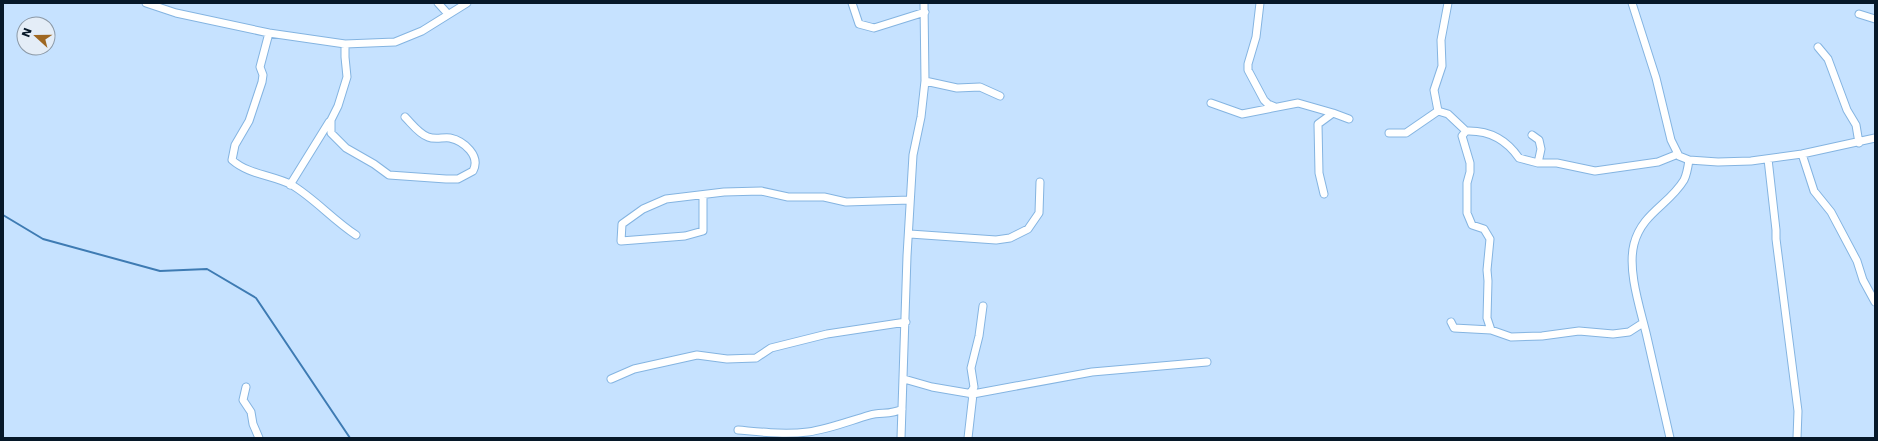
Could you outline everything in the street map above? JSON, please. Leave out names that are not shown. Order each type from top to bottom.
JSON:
[{"type":"street","points":[[146,3],[169,6],[269,33],[345,44],[395,42],[422,31],[467,3]]},
{"type":"street","points":[[438,3],[448,14]]},
{"type":"street","points":[[852,3],[859,24],[874,28],[925,12]]},
{"type":"street","points":[[902,438],[910,200],[913,155],[921,117],[925,81],[924,3]]},
{"type":"street","points":[[1260,3],[1256,37],[1248,64],[1248,70],[1264,100],[1268,104],[1277,108]]},
{"type":"street","points":[[1438,112],[1434,90],[1442,66],[1441,40],[1448,3]]},
{"type":"street","points":[[1632,3],[1656,78],[1670,140],[1678,154],[1689,160],[1751,162],[1802,154],[1875,138]]},
{"type":"street","points":[[1859,14],[1875,19]]},
{"type":"street","points":[[269,33],[260,67],[262,82],[249,121],[235,145],[232,160],[248,171],[290,185],[309,197],[333,219],[356,235]]},
{"type":"street","points":[[290,185],[331,120],[346,87],[347,77],[344,53],[345,44]]},
{"type":"street","points":[[1818,47],[1828,59],[1847,110],[1856,125],[1859,142]]},
{"type":"street","points":[[925,81],[958,88],[980,87],[1000,96]]},
{"type":"street","points":[[1211,102],[1242,114],[1298,103],[1349,119]]},
{"type":"street","points":[[1389,133],[1406,132],[1438,112],[1448,114],[1466,131],[1481,130],[1498,137],[1512,147],[1519,158],[1538,163],[1557,163],[1595,171],[1658,162],[1678,154]]},
{"type":"street","points":[[1324,194],[1319,173],[1318,124],[1333,113]]},
{"type":"street","points":[[331,120],[331,133],[336,139],[346,148],[374,164],[389,175],[458,179],[472,171],[475,157],[472,152],[458,141],[450,138],[427,137],[405,117]]},
{"type":"street","points":[[1466,131],[1462,136],[1470,163],[1470,172],[1467,183],[1467,213],[1472,225],[1484,229],[1490,239],[1487,270],[1487,318],[1490,330]]},
{"type":"street","points":[[1532,135],[1539,140],[1541,149],[1538,163]]},
{"type":"street","points":[[1802,154],[1814,191],[1831,212],[1857,261],[1863,280],[1875,302]]},
{"type":"street","points":[[1768,159],[1776,239],[1798,411],[1797,438]]},
{"type":"street","points":[[1670,438],[1634,275],[1634,244],[1648,216],[1659,209],[1683,182],[1689,160]]},
{"type":"street","points":[[910,234],[996,240],[1010,238],[1028,229],[1039,213],[1040,182]]},
{"type":"street","points":[[703,195],[703,231],[685,236],[621,241],[622,224],[643,209],[666,199],[724,192],[761,191],[788,197],[824,197],[846,202],[910,200]]},
{"type":"street","points":[[968,438],[971,394],[974,387],[971,368],[983,306]]},
{"type":"street","points":[[611,379],[634,369],[697,356],[727,359],[756,358],[771,348],[827,334],[906,322]]},
{"type":"street","points":[[1451,322],[1454,328],[1490,330],[1511,337],[1542,336],[1579,331],[1613,334],[1629,332],[1644,323]]},
{"type":"street","points":[[904,379],[932,388],[971,394],[1092,372],[1208,362]]},
{"type":"street","points":[[246,387],[243,400],[251,412],[253,424],[259,438]]},
{"type":"street","points":[[738,430],[776,434],[808,432],[837,426],[871,415],[890,414],[902,409]]},
{"type":"waterway","points":[[3,215],[43,239],[160,271],[207,269],[256,298],[350,438]]}]
